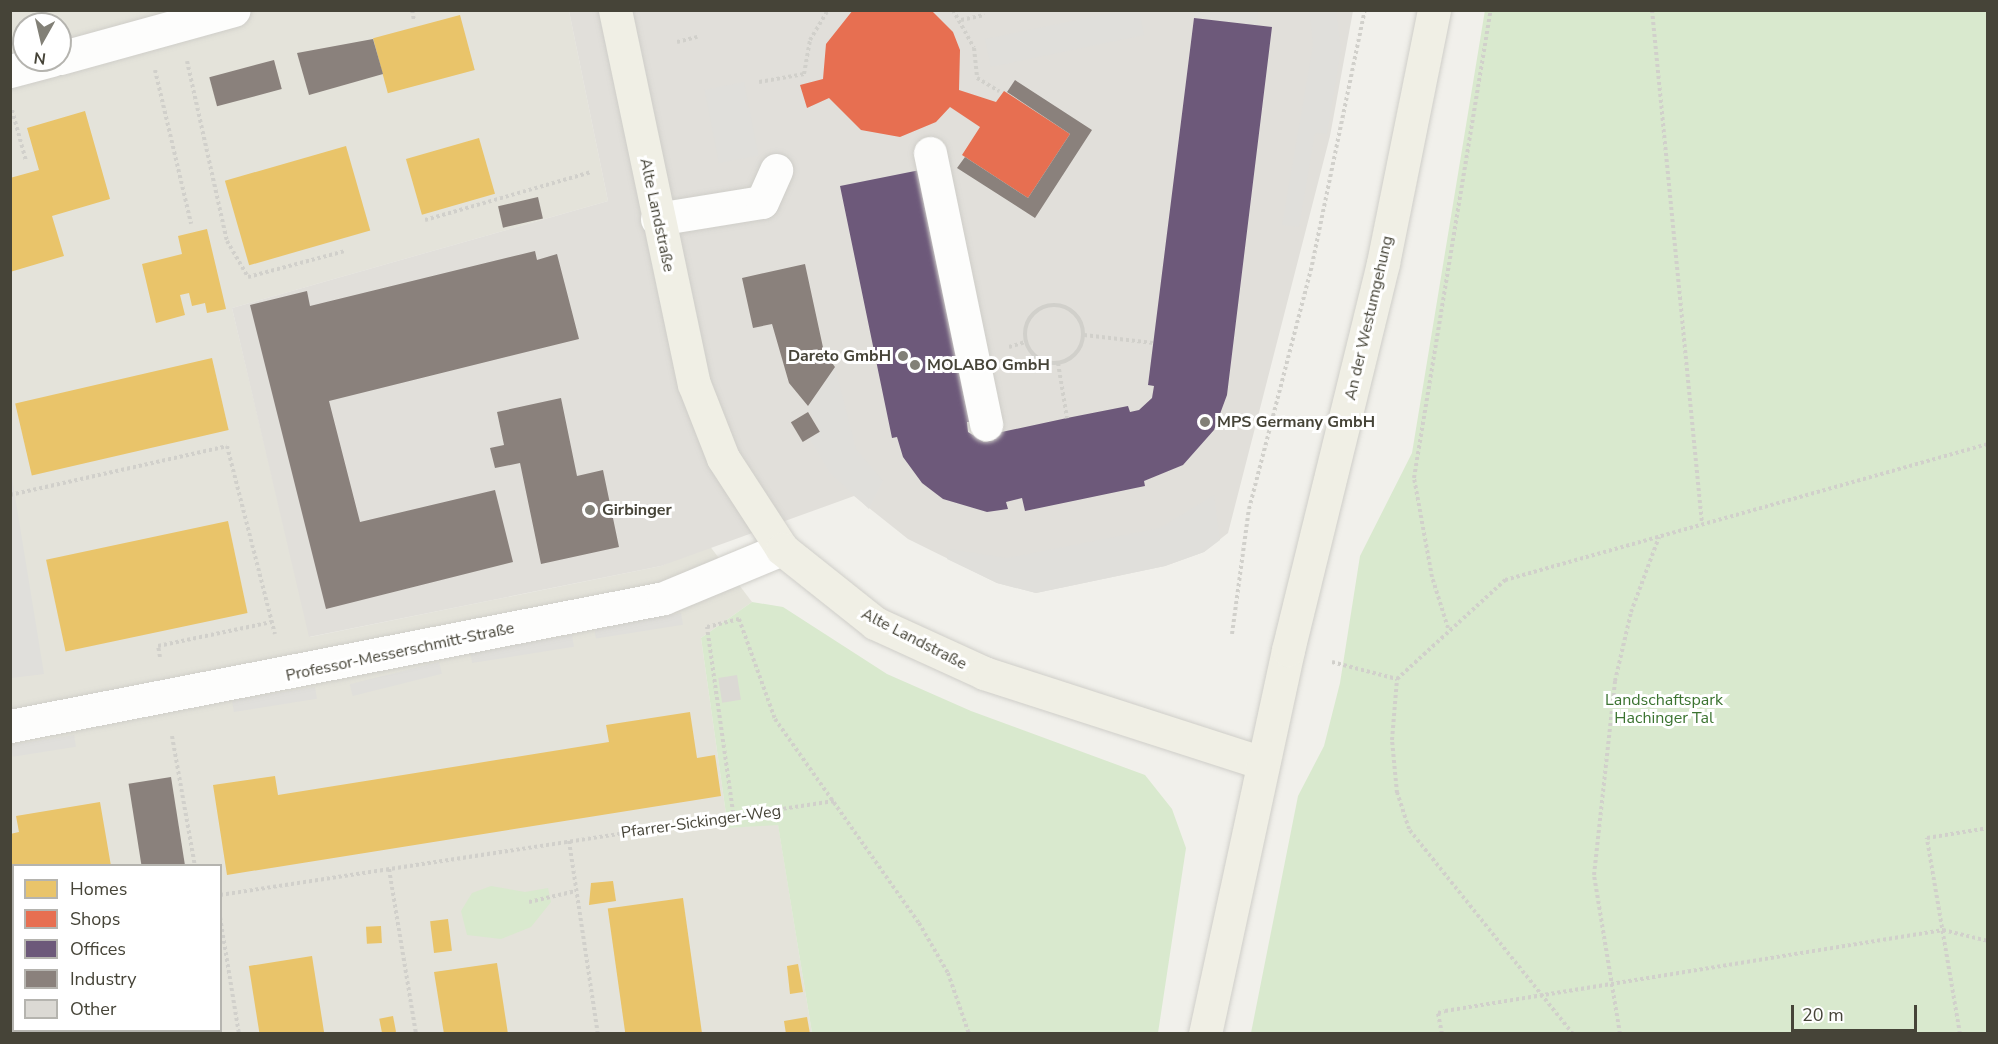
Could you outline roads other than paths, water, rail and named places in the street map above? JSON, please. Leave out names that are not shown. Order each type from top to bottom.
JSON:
[{"type":"main road","name":"Alte Landstraße","points":[[615,10],[657,219],[694,384],[723,458],[782,549],[876,623],[984,673],[1263,763]]},
{"type":"main road","name":"An der Westumgehung","points":[[1205,1034],[1263,763],[1383,263],[1434,10]]},
{"type":"street","points":[[72,55],[234,10]]},
{"type":"street","points":[[930,153],[986,423]]},
{"type":"street","points":[[657,219],[762,202],[776,170]]},
{"type":"street","name":"Professor-Messerschmitt-Straße","points":[[10,726],[171,699],[664,598],[782,549]]},
{"type":"place","name":"Dareto GmbH","points":[[903,356]]},
{"type":"place","name":"MOLABO GmbH","points":[[915,365]]},
{"type":"place","name":"MPS Germany GmbH","points":[[1205,422]]},
{"type":"place","name":"Girbinger","points":[[590,510]]},
{"type":"park label","name":"Landschaftspark Hachinger Tal","points":[[1664,709]]}]
